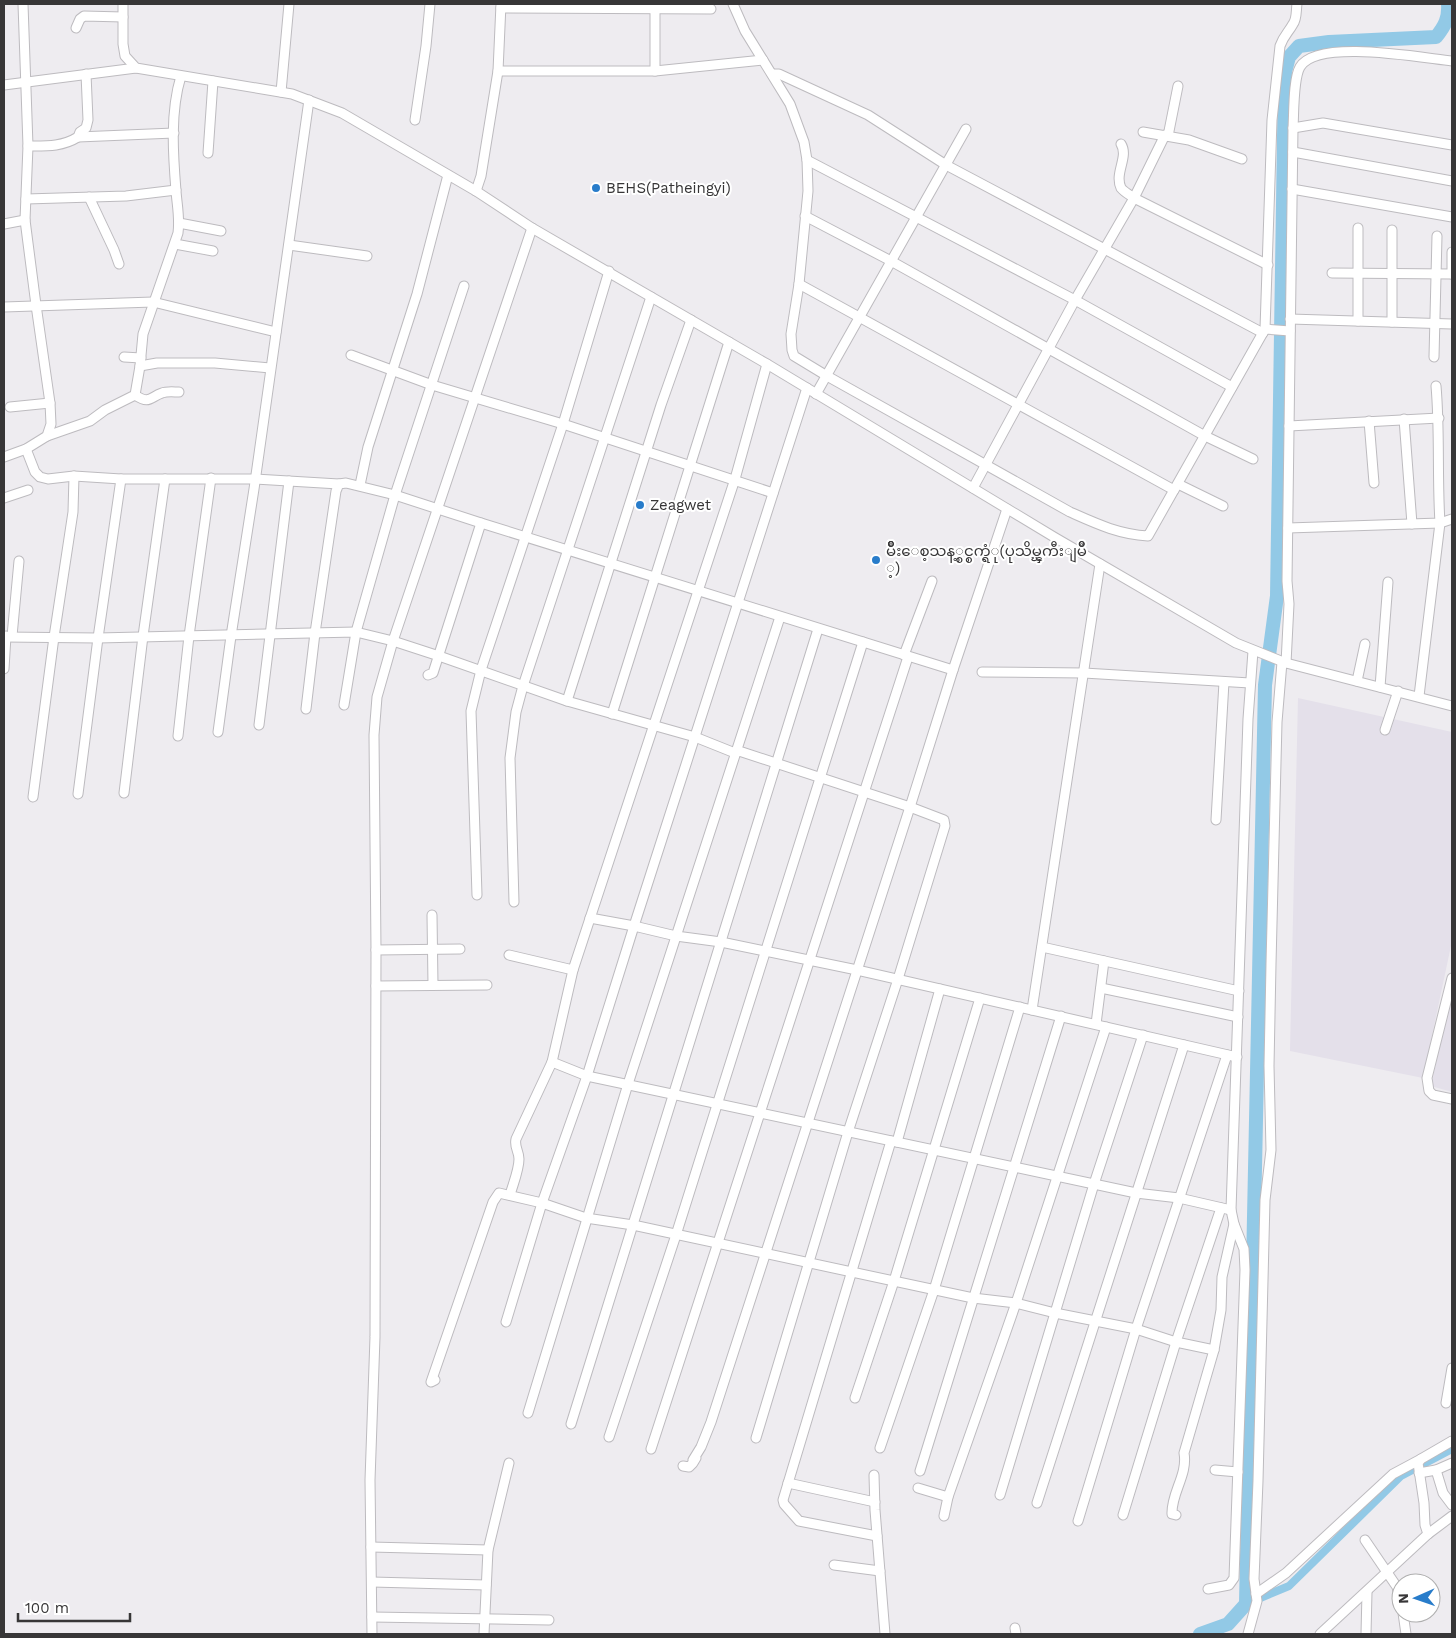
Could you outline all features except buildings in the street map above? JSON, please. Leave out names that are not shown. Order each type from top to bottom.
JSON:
[{"type":"street","points":[[23,4],[28,146],[26,220],[50,402],[51,424],[47,436]]},
{"type":"street","points":[[123,4],[123,44],[125,56],[136,68]]},
{"type":"street","points":[[281,92],[289,4]]},
{"type":"street","points":[[415,120],[430,4]]},
{"type":"street","points":[[733,4],[745,31],[790,104],[804,142],[807,160],[808,191],[799,284],[791,334],[792,350],[794,356],[821,385],[976,484],[1007,509],[1236,643],[1282,662],[1452,706]]},
{"type":"street","points":[[4,86],[136,68],[281,92],[310,100],[342,113],[448,175],[532,228],[807,388],[821,385],[1070,512],[1111,530],[1130,535],[1148,536],[1232,387],[1266,331],[1272,120],[1280,46],[1283,37],[1296,18],[1297,4]]},
{"type":"street","points":[[476,192],[481,176],[498,71],[501,6],[656,6],[711,9]]},
{"type":"street","points":[[655,71],[656,6]]},
{"type":"street","points":[[76,28],[80,19],[84,16],[123,17]]},
{"type":"street","points":[[1248,1634],[1257,1597],[1254,1579],[1265,1200],[1271,1150],[1270,1048],[1277,722],[1282,662],[1288,636],[1289,604],[1287,580],[1288,331],[1290,319],[1293,128],[1296,84],[1300,68],[1310,58],[1325,53],[1372,52],[1452,61]]},
{"type":"street","points":[[498,71],[655,71],[763,60]]},
{"type":"street","points":[[78,137],[80,132],[88,126],[86,74]]},
{"type":"street","points":[[772,74],[779,74],[868,115],[946,166],[1266,331],[1288,331]]},
{"type":"street","points":[[135,395],[143,334],[175,244],[179,223],[174,133],[178,88],[181,76]]},
{"type":"street","points":[[208,153],[213,81]]},
{"type":"street","points":[[976,484],[1048,349],[1167,136],[1178,86]]},
{"type":"street","points":[[218,732],[310,100]]},
{"type":"street","points":[[1293,128],[1323,123],[1452,146]]},
{"type":"street","points":[[821,385],[966,129]]},
{"type":"street","points":[[1143,132],[1189,140],[1242,158]]},
{"type":"street","points":[[28,146],[52,147],[70,142],[78,137],[174,133]]},
{"type":"street","points":[[1122,144],[1124,153],[1120,171],[1121,187],[1134,198],[1268,265]]},
{"type":"street","points":[[1293,152],[1452,181]]},
{"type":"street","points":[[807,160],[1075,300],[1232,387]]},
{"type":"street","points":[[360,485],[368,447],[417,294],[448,175]]},
{"type":"street","points":[[1292,189],[1452,217]]},
{"type":"street","points":[[26,199],[126,196],[176,190]]},
{"type":"street","points":[[89,197],[119,264]]},
{"type":"street","points":[[805,216],[891,261],[1205,436],[1253,460]]},
{"type":"street","points":[[4,224],[26,220]]},
{"type":"street","points":[[179,223],[221,231]]},
{"type":"street","points":[[372,1634],[370,1480],[375,1337],[376,950],[374,735],[377,697],[532,228]]},
{"type":"street","points":[[1358,228],[1358,321]]},
{"type":"street","points":[[1392,230],[1392,322]]},
{"type":"street","points":[[1434,357],[1437,236]]},
{"type":"street","points":[[175,244],[213,251]]},
{"type":"street","points":[[289,245],[368,256]]},
{"type":"street","points":[[1332,273],[1452,274],[1452,252]]},
{"type":"street","points":[[477,895],[471,712],[481,670],[563,424],[609,272]]},
{"type":"street","points":[[799,284],[1018,405],[1176,487],[1223,506]]},
{"type":"street","points":[[344,705],[356,632],[395,495],[464,286]]},
{"type":"street","points":[[514,902],[510,758],[516,712],[651,297]]},
{"type":"street","points":[[4,307],[153,302],[276,332]]},
{"type":"street","points":[[1290,319],[1452,324]]},
{"type":"street","points":[[567,700],[661,404],[691,320]]},
{"type":"street","points":[[612,714],[728,342]]},
{"type":"street","points":[[351,356],[392,369],[432,385],[563,424],[773,493]]},
{"type":"street","points":[[124,357],[140,362],[215,363],[270,368]]},
{"type":"street","points":[[510,1195],[520,1160],[515,1144],[516,1139],[552,1062],[573,970],[735,480],[767,364]]},
{"type":"street","points":[[1419,696],[1440,523],[1436,386]]},
{"type":"street","points":[[506,1322],[542,1203],[587,1076],[807,388]]},
{"type":"street","points":[[135,395],[140,398],[151,399],[163,392],[179,392]]},
{"type":"street","points":[[4,457],[26,449],[47,436],[90,421],[105,410],[135,395]]},
{"type":"street","points":[[10,407],[50,402]]},
{"type":"street","points":[[1288,426],[1438,418]]},
{"type":"street","points":[[1404,420],[1412,524]]},
{"type":"street","points":[[1369,421],[1374,483]]},
{"type":"street","points":[[26,449],[35,472],[40,477],[54,479],[74,476],[121,479],[211,478],[339,484],[346,482],[360,485],[953,670]]},
{"type":"street","points":[[34,797],[54,637],[73,512],[74,476]]},
{"type":"street","points":[[178,736],[188,636],[211,478]]},
{"type":"street","points":[[78,794],[121,479]]},
{"type":"street","points":[[124,793],[165,479]]},
{"type":"street","points":[[259,725],[289,481]]},
{"type":"street","points":[[306,709],[315,633],[336,491],[339,484]]},
{"type":"street","points":[[4,498],[28,490]]},
{"type":"street","points":[[683,1466],[689,1467],[694,1464],[696,1458],[693,1460],[701,1447],[711,1422],[953,670],[1007,509]]},
{"type":"street","points":[[1288,528],[1440,523],[1452,519]]},
{"type":"street","points":[[428,675],[434,673],[481,524]]},
{"type":"street","points":[[4,669],[7,636],[19,561]]},
{"type":"street","points":[[1032,1010],[1100,564]]},
{"type":"street","points":[[651,1449],[864,792],[906,656],[932,582]]},
{"type":"street","points":[[1380,687],[1388,582]]},
{"type":"street","points":[[528,1413],[628,1084],[780,617]]},
{"type":"street","points":[[571,1424],[818,629]]},
{"type":"street","points":[[7,636],[98,638],[356,632],[394,641],[523,686],[612,714],[695,737],[735,753],[739,751],[910,806],[941,818],[945,823],[898,979],[848,1132],[756,1438]]},
{"type":"street","points":[[609,1437],[676,1234],[863,642]]},
{"type":"street","points":[[1357,681],[1365,644]]},
{"type":"street","points":[[1208,1589],[1229,1585],[1234,1578],[1245,1270],[1244,1250],[1231,1210],[1250,683],[1256,652]]},
{"type":"street","points":[[982,672],[1084,673],[1250,683]]},
{"type":"street","points":[[1216,820],[1224,682]]},
{"type":"street","points":[[1385,730],[1398,691]]},
{"type":"street","points":[[432,915],[433,985]]},
{"type":"street","points":[[590,918],[857,970],[1237,1057]]},
{"type":"street","points":[[1042,947],[1239,991]]},
{"type":"street","points":[[376,950],[460,949]]},
{"type":"street","points":[[509,956],[573,970]]},
{"type":"street","points":[[1096,1024],[1104,961]]},
{"type":"street","points":[[1452,978],[1427,1078],[1429,1091],[1433,1095],[1452,1098]]},
{"type":"street","points":[[376,986],[487,985]]},
{"type":"street","points":[[1101,988],[1238,1017]]},
{"type":"street","points":[[877,1536],[799,1521],[784,1504],[788,1483],[851,1272],[894,1141],[940,989]]},
{"type":"street","points":[[855,1398],[894,1281],[980,998]]},
{"type":"street","points":[[880,1448],[934,1290],[1020,1007]]},
{"type":"street","points":[[920,1471],[1061,1016]]},
{"type":"street","points":[[944,1516],[948,1497],[1016,1303],[1106,1027]]},
{"type":"street","points":[[1000,1496],[1094,1184],[1143,1035]]},
{"type":"street","points":[[1037,1503],[1184,1045]]},
{"type":"street","points":[[1078,1521],[1136,1328],[1227,1055]]},
{"type":"street","points":[[552,1062],[587,1076],[674,1095],[1136,1194],[1179,1198],[1231,1210]]},
{"type":"street","points":[[434,1380],[431,1382],[493,1202],[499,1193],[542,1203],[586,1218],[633,1225],[973,1298],[1016,1303],[1055,1314],[1136,1328],[1176,1342],[1214,1350]]},
{"type":"street","points":[[1123,1516],[1176,1342],[1221,1208]]},
{"type":"street","points":[[1176,1515],[1171,1512],[1184,1469],[1184,1453],[1214,1350],[1221,1310],[1222,1277],[1234,1224]]},
{"type":"street","points":[[1446,1402],[1452,1368]]},
{"type":"street","points":[[1257,1597],[1286,1573],[1393,1474],[1419,1466],[1452,1441]]},
{"type":"street","points":[[484,1634],[488,1550],[509,1463]]},
{"type":"street","points":[[1419,1466],[1436,1470],[1452,1463]]},
{"type":"street","points":[[1419,1466],[1425,1525],[1428,1534]]},
{"type":"street","points":[[1215,1470],[1238,1472]]},
{"type":"street","points":[[1436,1470],[1443,1493],[1452,1505]]},
{"type":"street","points":[[874,1475],[874,1502],[885,1634]]},
{"type":"street","points":[[788,1483],[874,1502]]},
{"type":"street","points":[[918,1488],[948,1497]]},
{"type":"street","points":[[1320,1634],[1428,1534],[1452,1516]]},
{"type":"street","points":[[1365,1540],[1391,1578]]},
{"type":"street","points":[[371,1547],[488,1550]]},
{"type":"street","points":[[834,1565],[880,1570]]},
{"type":"street","points":[[372,1582],[486,1585]]},
{"type":"street","points":[[1366,1634],[1367,1592]]},
{"type":"street","points":[[372,1617],[549,1620]]},
{"type":"shaded area","points":[[1298,698],[1452,732],[1452,941],[1423,1078],[1290,1051]]},
{"type":"shaded area","points":[[1452,993],[1452,1092],[1431,1086]]},
{"type":"waterway","points":[[1200,1634],[1228,1624],[1246,1604],[1265,685],[1277,596],[1285,72],[1289,57],[1299,46],[1329,42],[1436,37],[1446,22],[1448,4]]},
{"type":"waterway","points":[[1246,1604],[1289,1586],[1401,1476],[1452,1449]]},
{"type":"place","name":"BEHS(Patheingyi)","points":[[596,188]]},
{"type":"place","name":"Zeagwet","points":[[640,505]]},
{"type":"place","name":"မ်ိဳးေစ့သန့္စင္စက္ရံု(ပုသိမ္ၾကီးျမိဳ ့)","points":[[876,560]]}]
